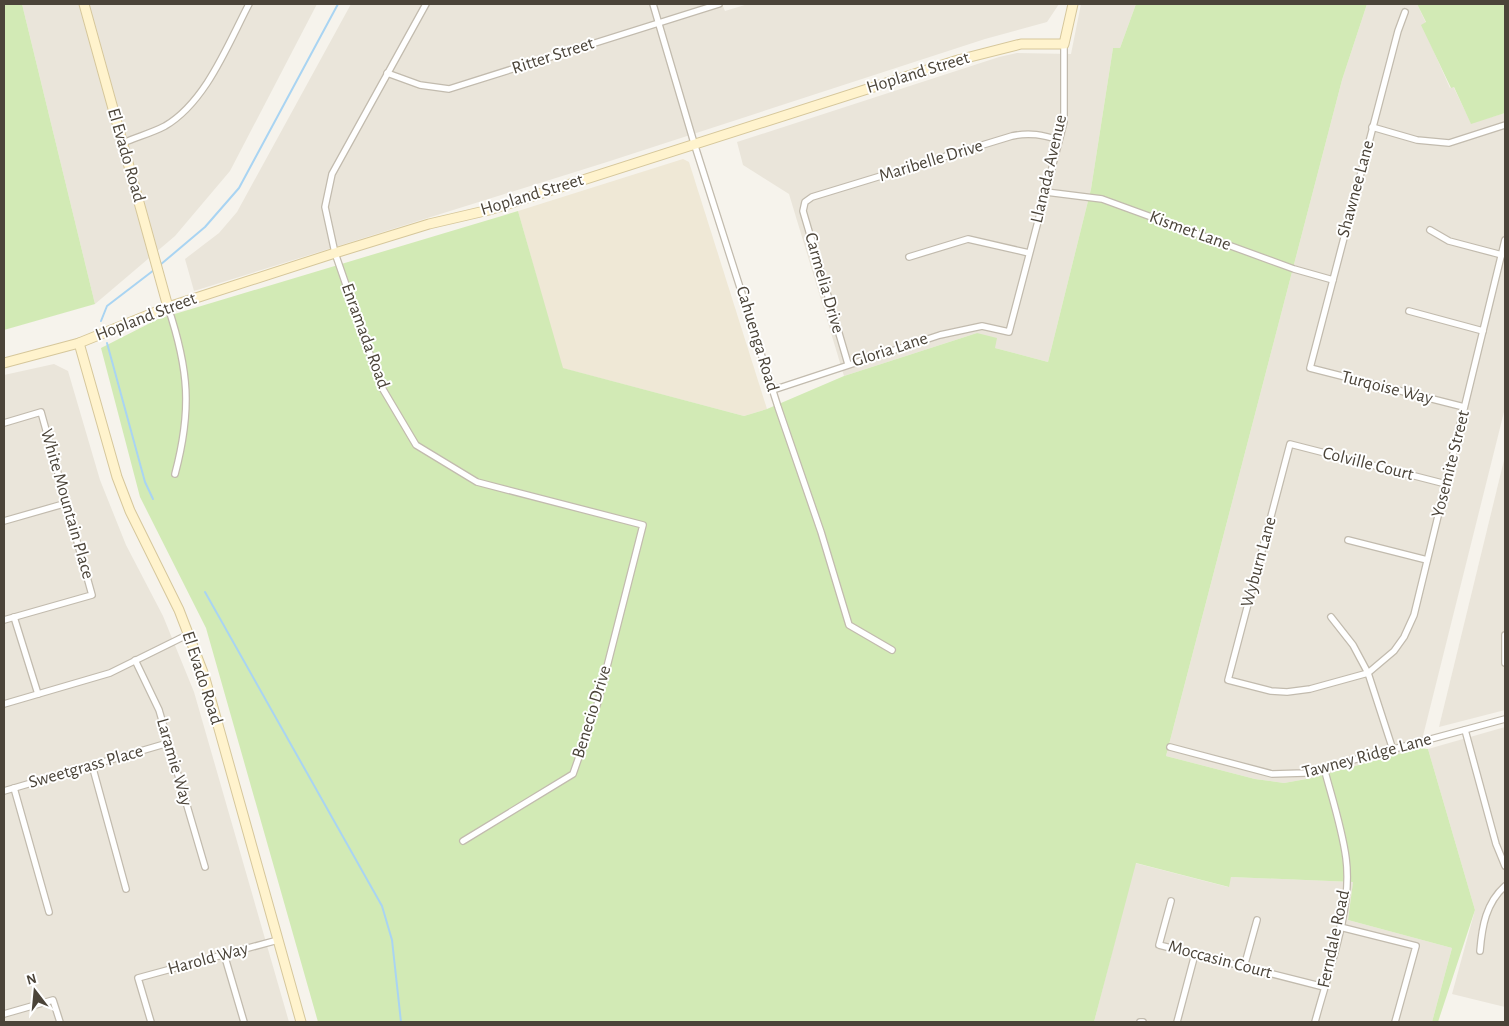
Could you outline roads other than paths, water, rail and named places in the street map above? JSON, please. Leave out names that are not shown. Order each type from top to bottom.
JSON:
[{"type":"street","name":"El Evado Road","points":[[84,4],[168,307]]},
{"type":"street","points":[[123,143],[165,126],[186,110],[205,86],[249,4]]},
{"type":"street","name":"Enramada Road","points":[[426,4],[330,181],[325,207],[335,253],[380,386],[416,445],[477,482],[643,525]]},
{"type":"street","name":"Cahuenga Road","points":[[652,4],[694,143],[773,390],[821,532],[849,625],[892,650]]},
{"type":"street","name":"Ritter Street","points":[[387,73],[420,85],[449,89],[719,4]]},
{"type":"street","name":"Llanada Avenue","points":[[1009,332],[1064,122],[1064,44],[1073,4]]},
{"type":"street","name":"Shawnee Lane","points":[[1310,368],[1372,128],[1398,31],[1405,12]]},
{"type":"street","name":"Hopland Street","points":[[4,364],[79,343],[168,307],[335,253],[429,224],[489,210],[694,143],[1000,48],[1021,44],[1064,44]]},
{"type":"street","points":[[1372,128],[1416,140],[1449,143],[1505,125]]},
{"type":"street","name":"Maribelle Drive","points":[[805,202],[812,197],[1012,136],[1026,133],[1040,134],[1059,140]]},
{"type":"street","name":"Kismet Lane","points":[[1046,192],[1102,199],[1285,266],[1333,280]]},
{"type":"street","name":"Carmelia Drive","points":[[805,202],[803,211],[848,364]]},
{"type":"street","points":[[1430,230],[1449,241],[1502,255]]},
{"type":"street","points":[[909,257],[968,239],[1029,253]]},
{"type":"street","name":"Yosemite Street","points":[[1368,672],[1394,651],[1410,626],[1505,240]]},
{"type":"street","points":[[168,307],[180,346],[186,386],[187,411],[184,441],[175,474]]},
{"type":"street","points":[[1408,311],[1483,331]]},
{"type":"street","name":"Gloria Lane","points":[[773,390],[940,334],[982,326],[1009,332]]},
{"type":"street","name":"El Evado Road","points":[[79,343],[117,477],[130,511],[189,634],[204,675],[301,1022]]},
{"type":"street","name":"Turqoise Way","points":[[1310,368],[1464,407]]},
{"type":"street","name":"White Mountain Place","points":[[4,423],[41,412],[92,595],[14,617]]},
{"type":"street","name":"Colville Court","points":[[1290,444],[1446,484]]},
{"type":"street","name":"Wyburn Lane","points":[[1290,444],[1228,680],[1270,691],[1287,692],[1310,689],[1368,672]]},
{"type":"street","points":[[4,521],[67,503]]},
{"type":"street","name":"Benecio Drive","points":[[463,841],[573,774],[598,702],[643,525]]},
{"type":"street","points":[[1348,540],[1427,560]]},
{"type":"street","points":[[4,620],[14,617],[38,694]]},
{"type":"street","points":[[1331,617],[1353,645],[1368,672],[1393,750]]},
{"type":"street","points":[[4,704],[110,673],[189,634]]},
{"type":"street","points":[[1505,635],[1505,663]]},
{"type":"street","name":"Laramie Way","points":[[135,660],[156,700],[205,867]]},
{"type":"street","name":"Tawney Ridge Lane","points":[[1170,747],[1272,774],[1288,775],[1324,768],[1505,719]]},
{"type":"street","points":[[1465,730],[1496,844],[1505,866]]},
{"type":"street","name":"Sweetgrass Place","points":[[4,790],[168,743]]},
{"type":"street","points":[[92,765],[126,890]]},
{"type":"street","name":"Ferndale Road","points":[[1314,1022],[1340,927],[1346,894],[1346,858],[1324,768]]},
{"type":"street","points":[[14,788],[49,912]]},
{"type":"street","points":[[1480,951],[1481,936],[1488,907],[1495,895],[1505,886]]},
{"type":"street","name":"Moccasin Court","points":[[1171,901],[1159,944],[1324,988]]},
{"type":"street","points":[[1244,967],[1257,920]]},
{"type":"street","points":[[1340,927],[1416,946],[1395,1022]]},
{"type":"street","name":"Harold Way","points":[[151,1022],[138,978],[278,940]]},
{"type":"street","points":[[224,954],[244,1022]]},
{"type":"street","points":[[1177,1022],[1195,954]]},
{"type":"street","points":[[4,1014],[53,1000],[60,1022]]},
{"type":"waterway","points":[[160,265],[205,227],[239,188],[338,4]]},
{"type":"waterway","points":[[101,321],[107,306],[154,270]]},
{"type":"waterway","points":[[107,343],[145,482],[153,499]]},
{"type":"waterway","points":[[205,592],[382,906],[392,940],[401,1022]]}]
